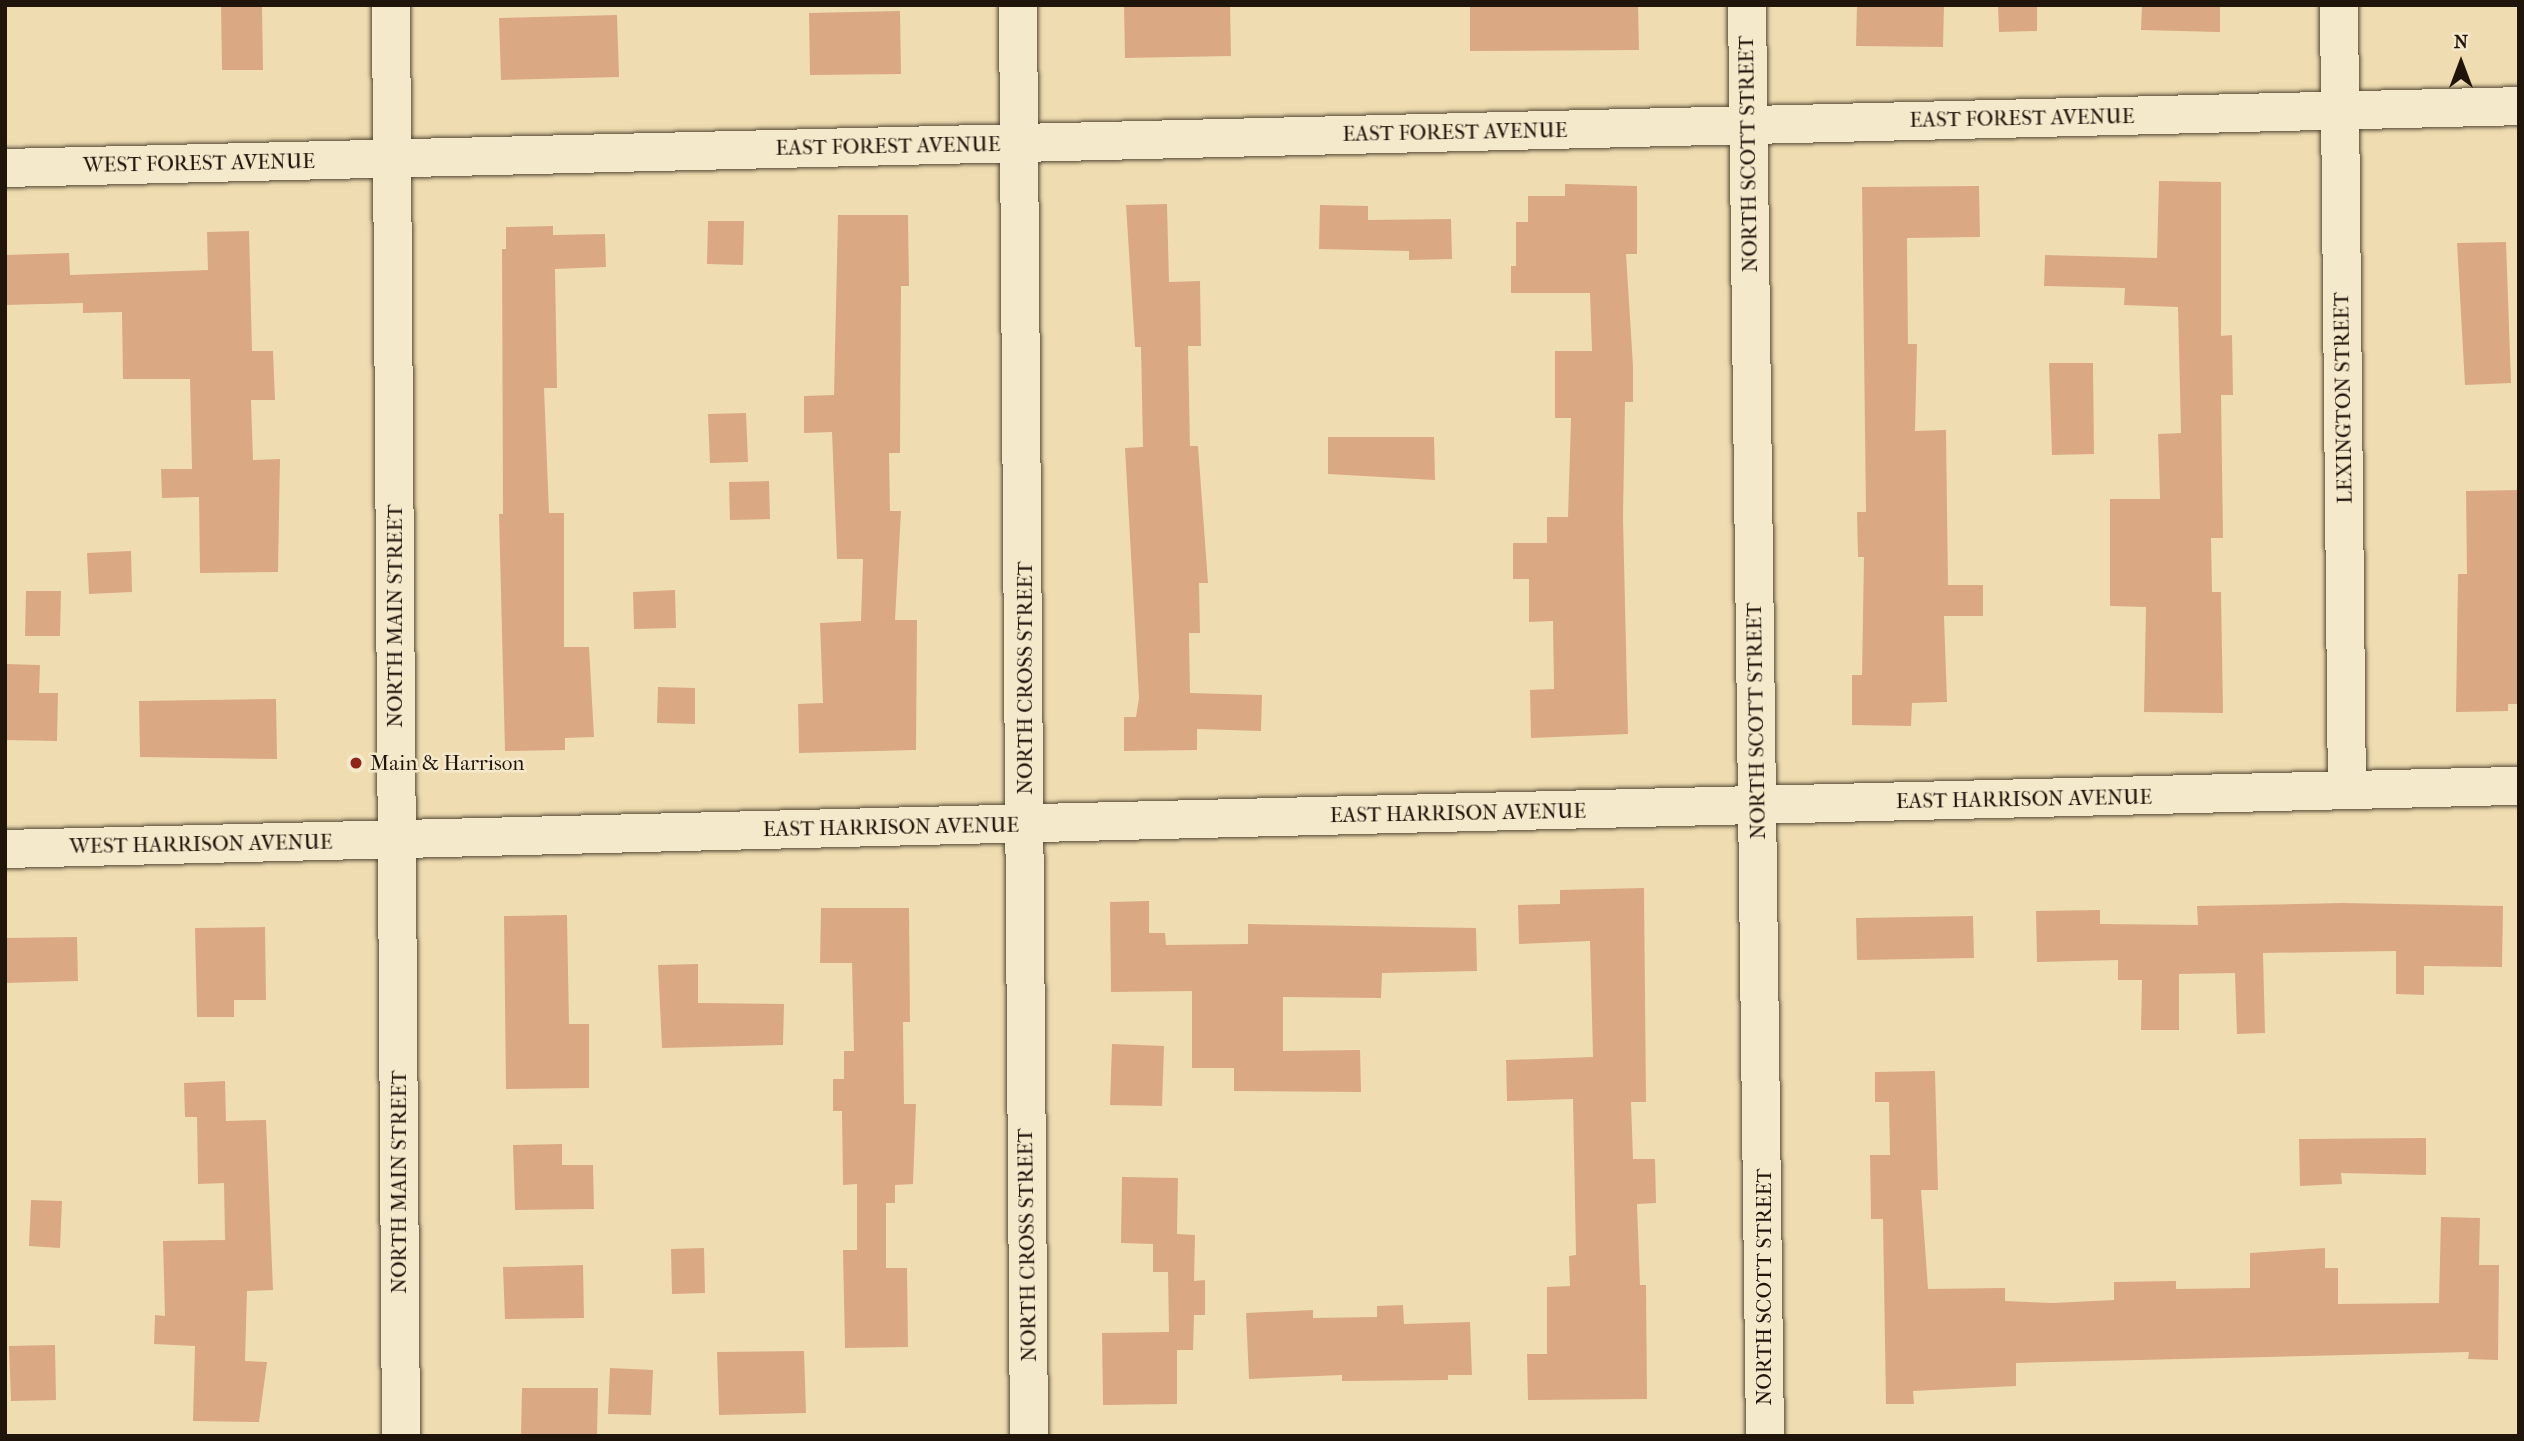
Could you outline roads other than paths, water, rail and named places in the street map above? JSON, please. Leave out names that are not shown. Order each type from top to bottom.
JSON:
[{"type":"street","name":"NORTH MAIN STREET","points":[[391,5],[401,1436]]},
{"type":"street","name":"NORTH CROSS STREET","points":[[1018,5],[1029,1436]]},
{"type":"street","name":"NORTH SCOTT STREET","points":[[1747,5],[1755,805],[1762,896],[1765,1436]]},
{"type":"street","name":"LEXINGTON STREET","points":[[2339,5],[2347,790]]},
{"type":"street","name":"EAST FOREST AVENUE","points":[[392,158],[2519,106]]},
{"type":"street","name":"WEST FOREST AVENUE","points":[[5,168],[392,158]]},
{"type":"street","name":"EAST HARRISON AVENUE","points":[[397,839],[2519,786]]},
{"type":"street","name":"WEST HARRISON AVENUE","points":[[5,849],[397,839]]},
{"type":"place","name":"Main & Harrison","points":[[356,763]]}]
